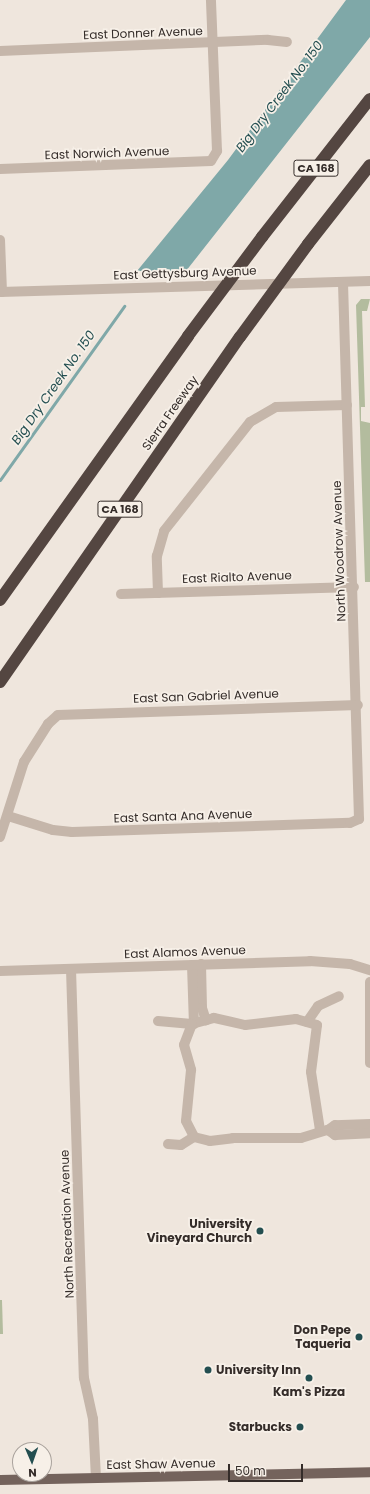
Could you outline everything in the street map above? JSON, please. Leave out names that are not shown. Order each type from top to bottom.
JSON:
[{"type":"highway","name":"CA 168","points":[[0,600],[188,336],[262,237],[370,99]]},
{"type":"highway","name":"Sierra Freeway","points":[[0,682],[240,337],[308,244],[370,166]]},
{"type":"main road","name":"East Shaw Avenue","points":[[0,1480],[370,1472]]},
{"type":"street","points":[[211,0],[213,43]]},
{"type":"street","name":"East Donner Avenue","points":[[0,51],[213,43],[287,42]]},
{"type":"street","name":"East Norwich Avenue","points":[[0,169],[204,163],[213,160],[217,151],[213,43]]},
{"type":"street","points":[[0,240],[1,292]]},
{"type":"street","name":"East Gettysburg Avenue","points":[[1,292],[370,281]]},
{"type":"street","name":"North Woodrow Avenue","points":[[343,282],[358,705],[359,819]]},
{"type":"street","points":[[158,593],[157,556],[164,531],[250,422],[276,407],[347,405]]},
{"type":"street","name":"East Rialto Avenue","points":[[121,594],[354,587]]},
{"type":"street","name":"East San Gabriel Avenue","points":[[8,816],[26,758],[56,716],[358,705]]},
{"type":"street","points":[[0,837],[8,816]]},
{"type":"street","name":"East Santa Ana Avenue","points":[[8,816],[53,830],[72,832],[350,823],[359,819]]},
{"type":"street","name":"East Alamos Avenue","points":[[0,971],[320,961],[350,964],[370,970]]},
{"type":"street","points":[[197,964],[202,1008],[206,1020]]},
{"type":"street","points":[[194,1137],[186,1121],[191,1070],[184,1045],[193,1024],[197,964]]},
{"type":"street","name":"North Recreation Avenue","points":[[71,969],[84,1378],[93,1418],[96,1478]]},
{"type":"street","points":[[370,982],[370,1063]]},
{"type":"street","points":[[307,1022],[318,1006],[339,996]]},
{"type":"street","points":[[158,1021],[193,1024],[214,1018],[245,1025],[296,1019],[317,1025],[318,1040],[311,1072],[324,1130]]},
{"type":"street","points":[[168,1144],[181,1145],[194,1137],[210,1141],[301,1138],[335,1125],[370,1124]]},
{"type":"street","points":[[324,1130],[335,1135],[370,1133]]},
{"type":"green space","points":[[361,299],[370,299],[367,311],[362,311],[365,407],[361,407],[361,421],[370,423],[370,582],[365,582],[356,305]]},
{"type":"green space","points":[[0,1300],[2,1300],[3,1334],[0,1334]]},
{"type":"water","points":[[346,0],[370,0],[370,37],[186,271],[137,271],[228,160]]},
{"type":"waterway","name":"Big Dry Creek No. 150","points":[[0,480],[124,306]]},
{"type":"place","name":"University Vineyard Church","points":[[260,1231]]},
{"type":"place","name":"Don Pepe Taqueria","points":[[359,1337]]},
{"type":"place","name":"University Inn","points":[[208,1370]]},
{"type":"place","name":"Kam's Pizza","points":[[309,1378]]},
{"type":"place","name":"Starbucks","points":[[300,1427]]}]
